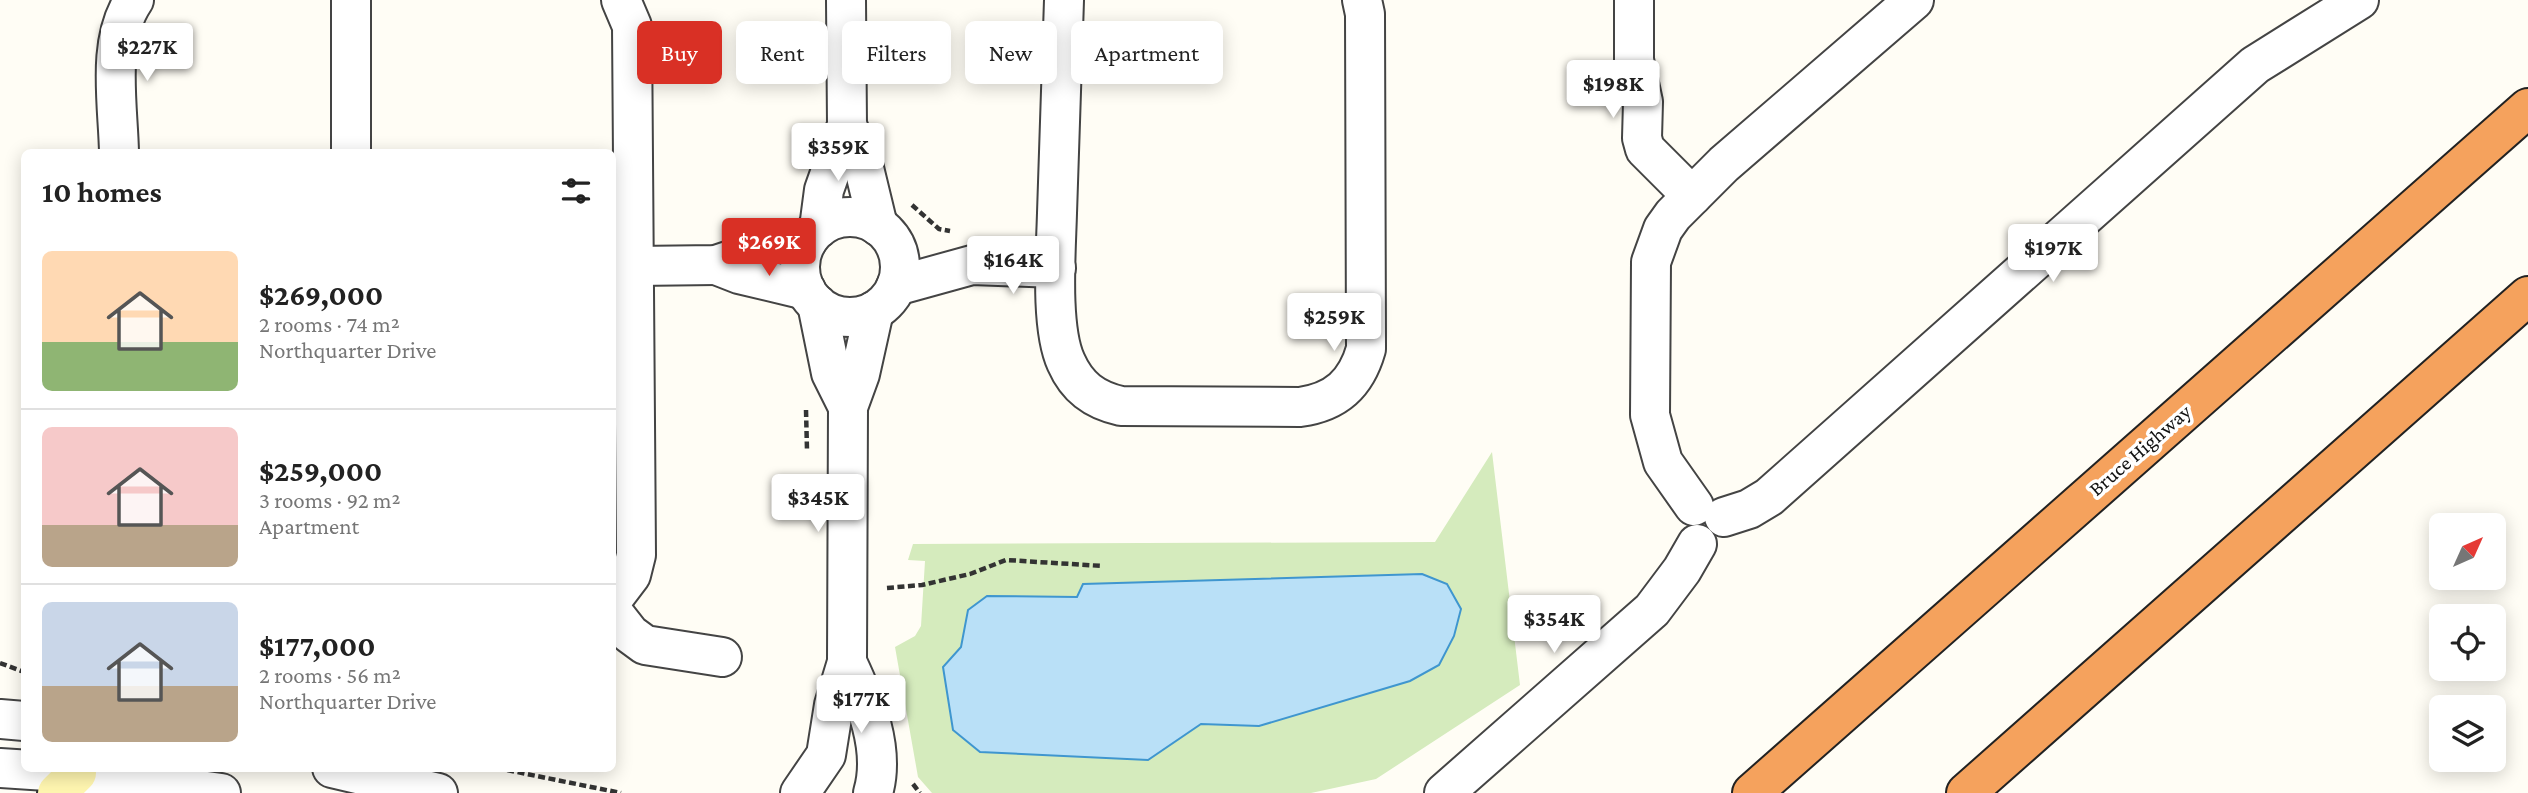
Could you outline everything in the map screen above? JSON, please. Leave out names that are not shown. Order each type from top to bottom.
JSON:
[{"type":"highway","name":"Bruce Highway","points":[[1752,793],[2528,108]]},
{"type":"highway","points":[[1966,793],[2528,296]]},
{"type":"street","points":[[119,149],[117,55],[123,16],[134,0]]},
{"type":"street","points":[[351,0],[351,149]]},
{"type":"street","points":[[616,595],[632,575],[636,555],[632,26],[621,0]]},
{"type":"street","points":[[846,0],[847,125],[824,190],[813,234],[800,265],[831,373],[848,407]]},
{"type":"street","points":[[1064,0],[1056,268],[1059,337],[1065,360],[1079,384],[1099,401],[1121,407],[1300,407],[1321,404],[1343,389],[1359,373],[1366,349],[1365,14],[1362,0]]},
{"type":"street","points":[[1634,0],[1634,60],[1643,102],[1642,138],[1645,149],[1692,196]]},
{"type":"street","points":[[1444,793],[1651,610],[1682,570],[1697,544],[1710,544],[1722,537],[1709,512],[1663,461],[1650,415],[1651,262],[1663,229],[1724,164],[1914,0]]},
{"type":"street","points":[[1709,512],[1749,509],[1788,481],[2255,65],[2359,0]]},
{"type":"street","points":[[814,788],[831,739],[834,705],[847,662],[848,407],[900,258],[886,235],[863,163],[847,125]]},
{"type":"street","points":[[635,266],[716,265],[813,234],[848,217],[864,219],[886,235],[956,257],[972,265]]},
{"type":"street","points":[[716,265],[811,297],[829,312],[844,316],[859,316],[885,299],[972,265],[1056,268]]},
{"type":"street","points":[[616,616],[630,634],[645,645],[722,657]]},
{"type":"street","points":[[847,662],[869,708],[876,767],[873,793]]},
{"type":"street","points":[[0,719],[21,721]]},
{"type":"street","points":[[0,768],[67,783],[221,793]]},
{"type":"street","points":[[349,772],[438,793]]},
{"type":"path","points":[[887,588],[934,583],[970,574],[1006,560],[1103,566]]},
{"type":"path","points":[[0,663],[21,671]]},
{"type":"path","points":[[517,772],[621,793]]},
{"type":"green space","points":[[1492,452],[1520,685],[1376,779],[1311,793],[932,793],[918,777],[895,647],[915,636],[921,626],[925,561],[908,560],[913,544],[1435,542]],"holes":[[[1422,574],[1260,726],[1201,724],[1148,760],[979,752],[953,730],[943,667],[961,647],[987,596],[1077,597],[1083,584]]]},
{"type":"water","points":[[1422,574],[1447,584],[1461,609],[1454,636],[1439,665],[1410,681],[1259,726],[1201,724],[1148,760],[980,752],[953,730],[943,667],[961,647],[968,610],[987,596],[1077,597],[1083,584]]}]
